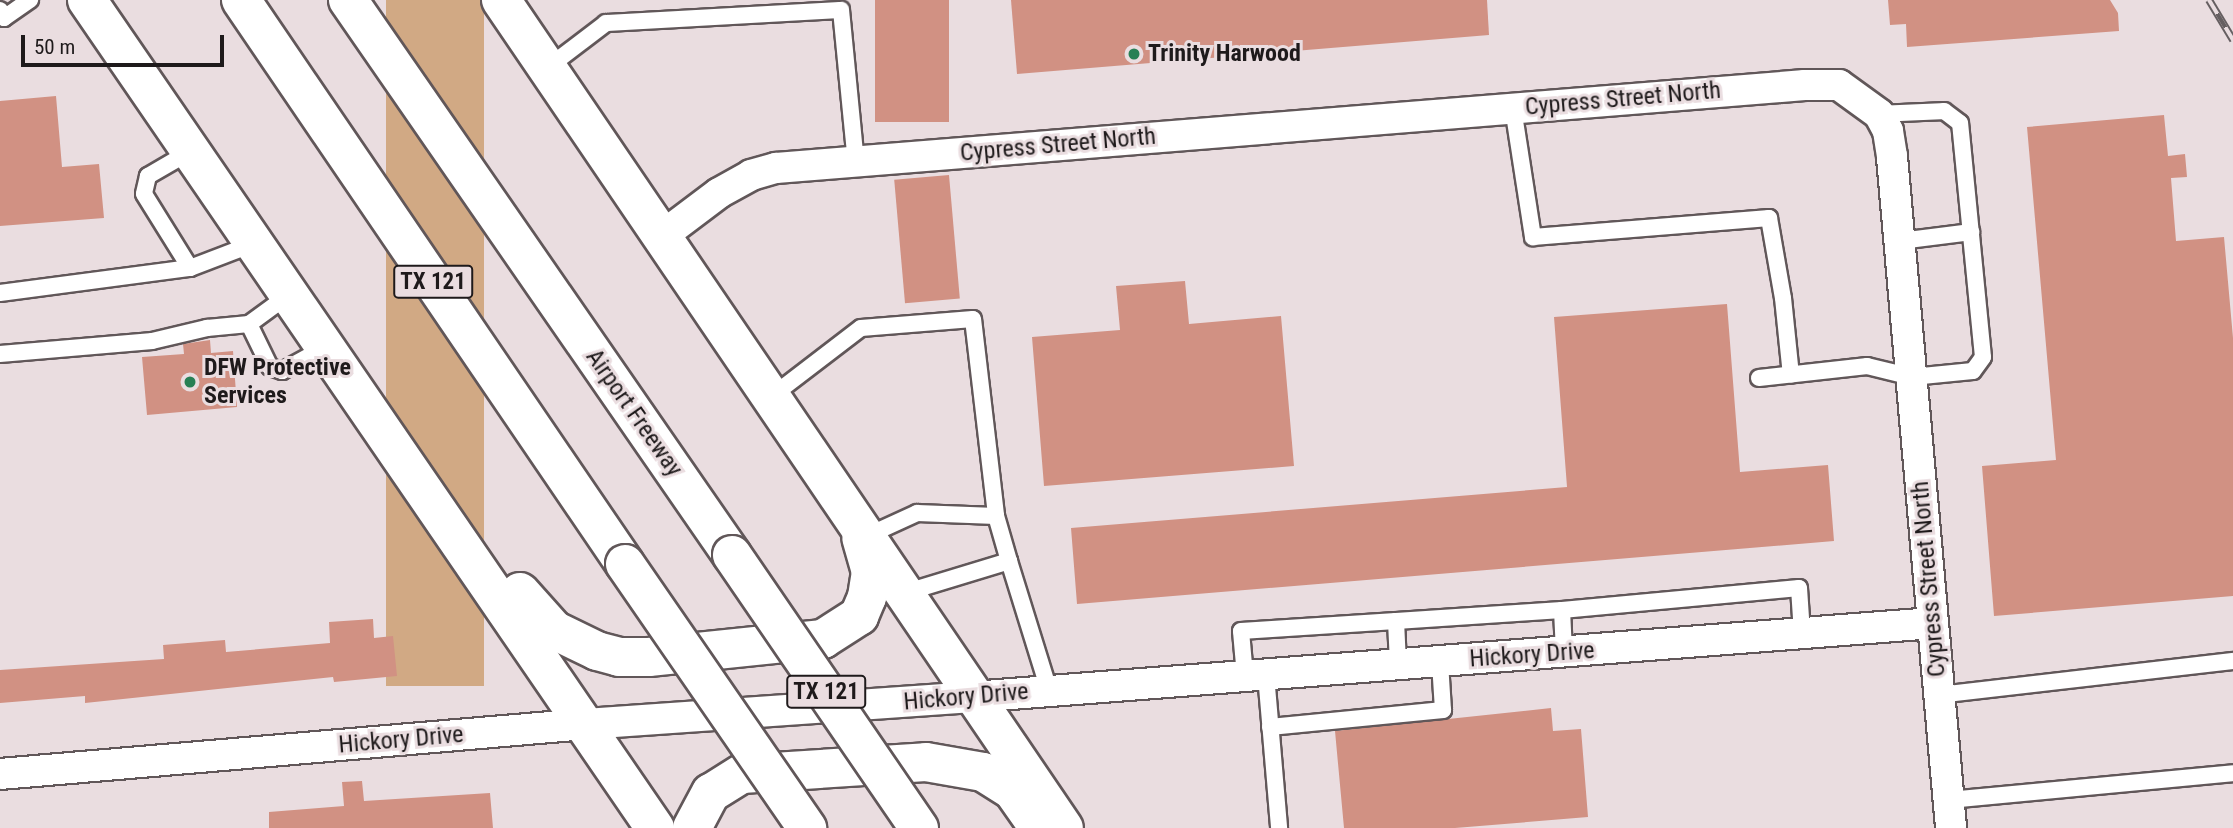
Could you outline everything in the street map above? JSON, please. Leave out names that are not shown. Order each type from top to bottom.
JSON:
[{"type":"main road","points":[[88,0],[655,828]]},
{"type":"main road","name":"TX 121","points":[[241,0],[807,828]]},
{"type":"main road","name":"Airport Freeway","points":[[348,0],[919,828]]},
{"type":"main road","points":[[510,6],[547,68],[772,396],[972,698],[1063,828]]},
{"type":"main road","points":[[393,444],[554,630],[597,651],[619,657],[649,657],[823,639],[844,629],[859,616],[871,572],[861,528]]},
{"type":"main road","points":[[692,828],[712,793],[742,775],[926,762],[983,772],[1013,791],[1039,828]]},
{"type":"street","name":"Cypress Street North","points":[[662,236],[719,193],[751,175],[776,168],[1805,85],[1839,85],[1879,114],[1888,131],[1892,157],[1950,814]]},
{"type":"street","name":"Hickory Drive","points":[[0,774],[586,724],[972,698],[1933,623]]},
{"type":"lane","points":[[0,10],[4,18],[30,0]]},
{"type":"lane","points":[[547,68],[606,23],[841,10],[856,162]]},
{"type":"lane","points":[[1513,108],[1533,237],[1769,218],[1783,299],[1791,375]]},
{"type":"lane","points":[[1759,378],[1867,366],[1912,377],[1973,371],[1983,357],[1960,123],[1944,111],[1879,114]]},
{"type":"lane","points":[[190,268],[144,194],[148,176],[191,151]]},
{"type":"lane","points":[[1900,241],[1971,232]]},
{"type":"lane","points":[[0,293],[190,268],[255,243]]},
{"type":"lane","points":[[0,354],[152,341],[207,328],[249,324],[290,294]]},
{"type":"lane","points":[[772,396],[861,328],[973,319],[996,516],[1049,690]]},
{"type":"lane","points":[[249,324],[270,368],[282,371],[326,347]]},
{"type":"lane","points":[[861,528],[917,513],[996,516]]},
{"type":"lane","points":[[904,593],[1009,561]]},
{"type":"lane","points":[[1279,828],[1270,727],[1241,631],[1562,610],[1799,588],[1802,633]]},
{"type":"lane","points":[[1562,610],[1564,652]]},
{"type":"lane","points":[[1396,621],[1398,664]]},
{"type":"lane","points":[[1939,695],[2233,661]]},
{"type":"lane","points":[[1270,727],[1443,710],[1440,662]]},
{"type":"lane","points":[[1950,814],[2233,773]]},
{"type":"shaded area","points":[[386,0],[484,0],[484,686],[386,686]]},
{"type":"building","points":[[875,0],[949,0],[949,122],[875,122]]},
{"type":"building","name":"Trinity Harwood","points":[[1011,0],[1487,0],[1489,35],[1017,74]]},
{"type":"building","points":[[1888,0],[2110,0],[2118,13],[2119,31],[1907,47],[1906,24],[1890,25]]},
{"type":"building","points":[[56,96],[62,167],[99,164],[104,218],[0,226],[0,101]]},
{"type":"building","points":[[2164,115],[2168,156],[2185,154],[2187,177],[2171,178],[2176,241],[2224,237],[2233,338],[2233,596],[1994,616],[1982,466],[2056,460],[2027,127]]},
{"type":"building","points":[[949,175],[960,299],[905,303],[894,180]]},
{"type":"building","points":[[1185,281],[1189,324],[1281,316],[1294,466],[1044,486],[1032,337],[1120,330],[1116,286]]},
{"type":"building","points":[[1727,304],[1740,472],[1828,465],[1834,541],[1077,604],[1071,528],[1567,487],[1554,317]]},
{"type":"building","name":"DFW Protective Services","points":[[210,340],[211,353],[233,351],[237,407],[147,415],[142,357],[184,354],[183,344]]},
{"type":"building","points":[[373,619],[374,638],[393,636],[397,676],[334,682],[333,677],[85,703],[85,696],[0,703],[0,670],[164,659],[163,645],[225,640],[226,652],[330,643],[329,622]]},
{"type":"building","points":[[1551,708],[1553,731],[1581,729],[1588,817],[1455,828],[1344,828],[1335,731]]},
{"type":"building","points":[[362,781],[364,801],[490,793],[493,828],[269,828],[269,812],[344,806],[342,782]]},
{"type":"railway","points":[[2209,0],[2233,40]]},
{"type":"place","name":"Trinity Harwood","points":[[1134,54]]},
{"type":"place","name":"DFW Protective Services","points":[[190,382]]}]
